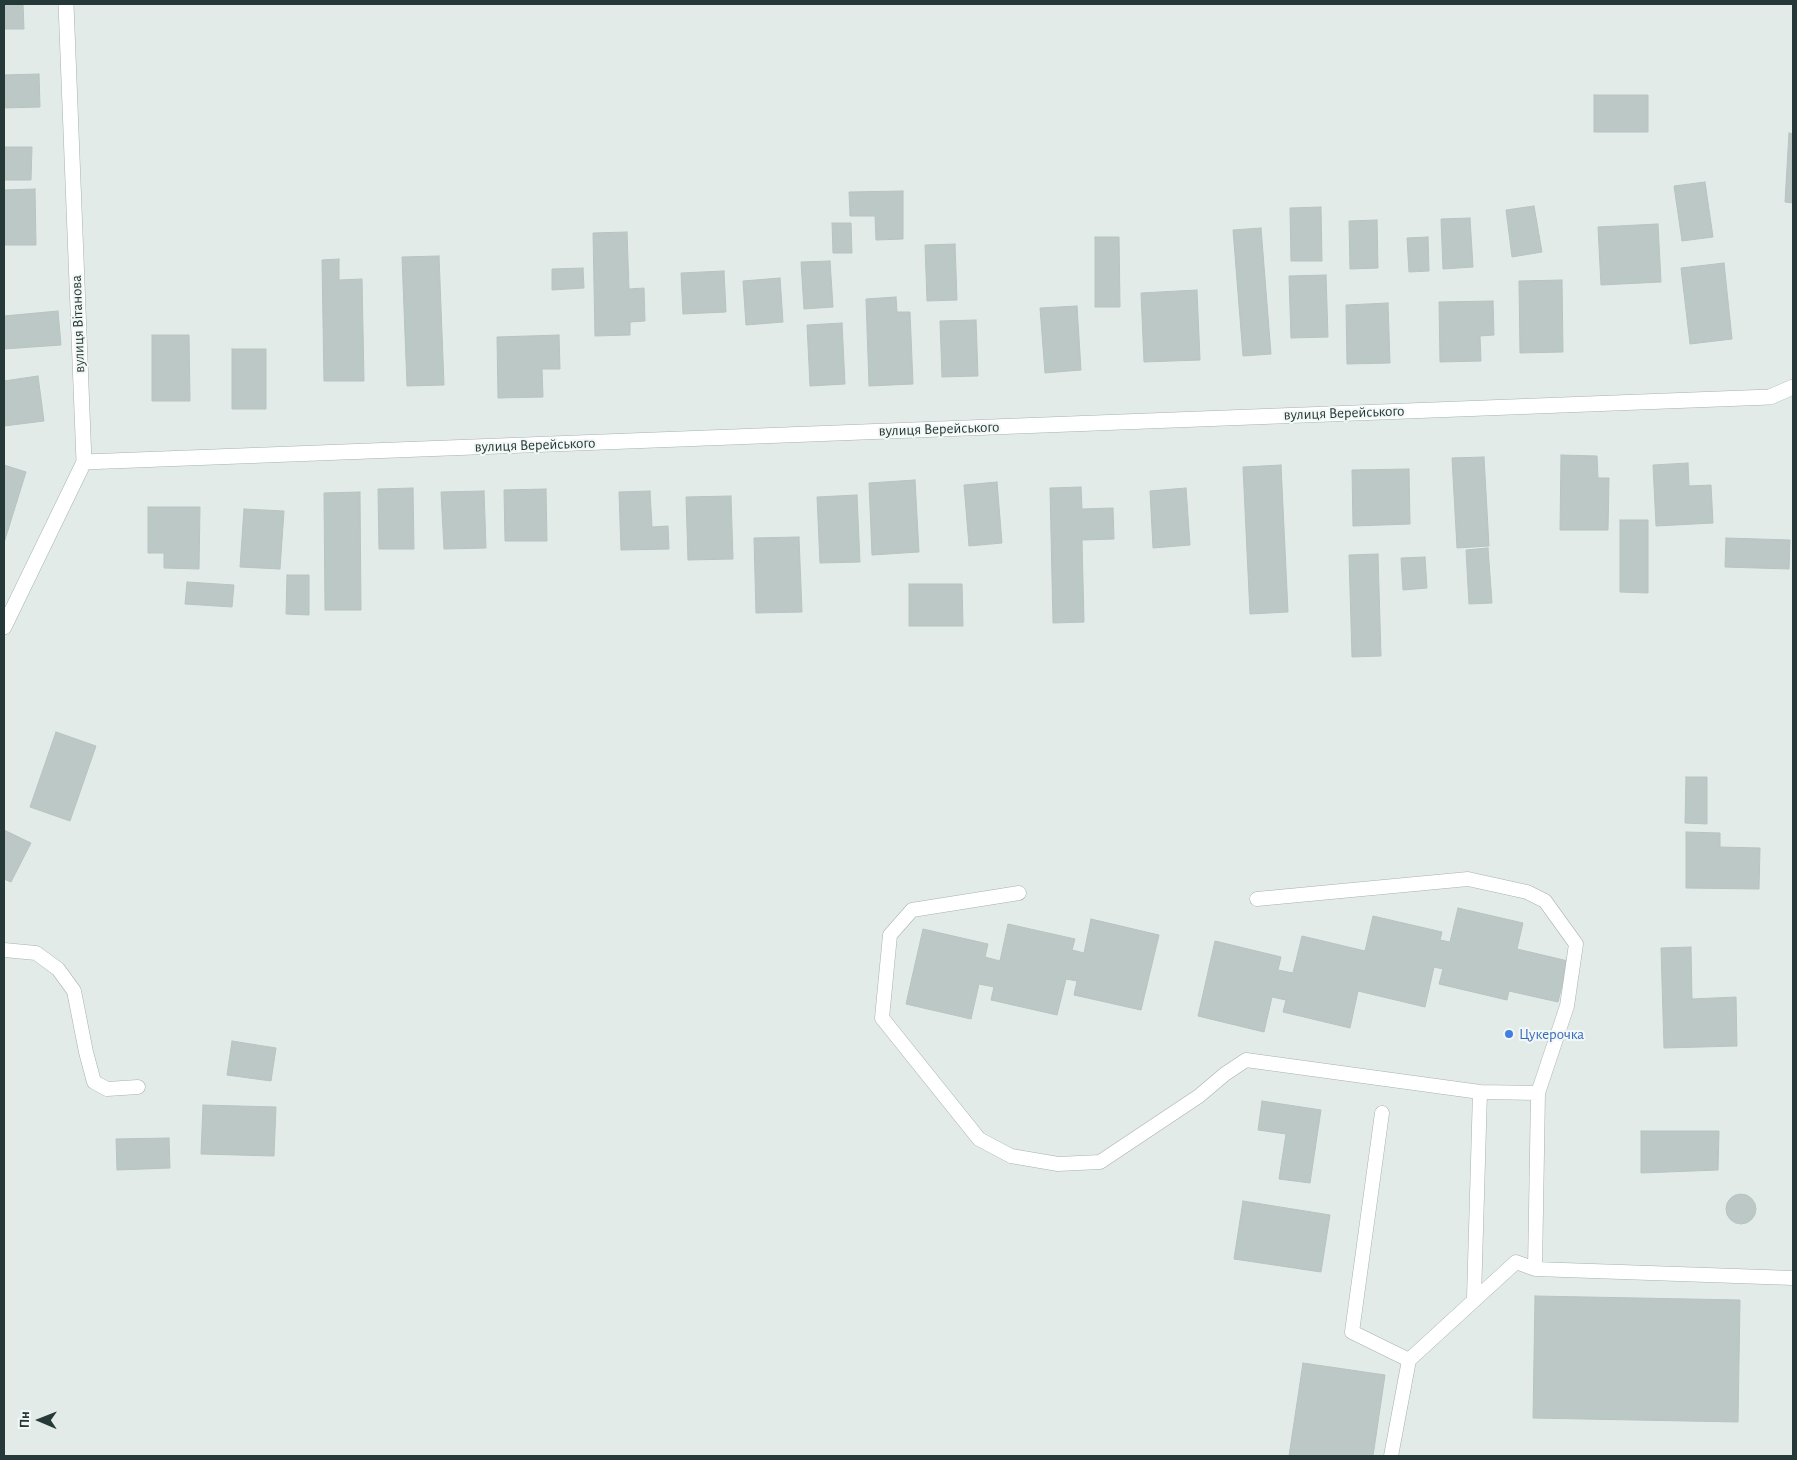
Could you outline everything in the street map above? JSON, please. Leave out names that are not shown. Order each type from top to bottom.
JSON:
[{"type":"street","name":"вулиця Вітанова","points":[[4,627],[84,462],[66,4]]},
{"type":"street","name":"вулиця Верейського","points":[[84,462],[1770,397],[1793,387]]},
{"type":"lane","points":[[1258,899],[1468,879],[1527,892],[1545,901],[1576,944],[1567,1006],[1538,1093],[1535,1268]]},
{"type":"lane","points":[[1020,894],[912,910],[890,935],[882,1018],[979,1139],[1011,1156],[1058,1164],[1100,1162],[1199,1096],[1225,1074],[1246,1060],[1480,1092],[1538,1093]]},
{"type":"lane","points":[[4,950],[36,953],[58,969],[74,991],[94,1082],[107,1088],[138,1087]]},
{"type":"lane","points":[[1474,1298],[1480,1092]]},
{"type":"lane","points":[[1382,1113],[1352,1332],[1409,1360]]},
{"type":"lane","points":[[1391,1456],[1409,1360],[1474,1298],[1516,1262],[1535,1268],[1793,1278]]},
{"type":"building","points":[[4,4],[23,4],[24,29],[4,29]]},
{"type":"building","points":[[39,74],[40,107],[4,108],[4,75]]},
{"type":"building","points":[[1594,95],[1648,95],[1648,132],[1594,132]]},
{"type":"building","points":[[1789,133],[1793,134],[1793,203],[1785,202]]},
{"type":"building","points":[[4,147],[32,147],[31,180],[4,180]]},
{"type":"building","points":[[1705,182],[1713,237],[1682,241],[1674,186]]},
{"type":"building","points":[[35,189],[36,245],[4,245],[4,190]]},
{"type":"building","points":[[903,191],[903,239],[876,240],[875,216],[850,216],[849,192]]},
{"type":"building","points":[[1534,206],[1542,252],[1512,257],[1506,210]]},
{"type":"building","points":[[1321,207],[1322,261],[1291,261],[1290,208]]},
{"type":"building","points":[[1470,218],[1473,267],[1443,269],[1441,219]]},
{"type":"building","points":[[1377,220],[1378,268],[1350,269],[1349,221]]},
{"type":"building","points":[[832,223],[851,223],[852,253],[833,253]]},
{"type":"building","points":[[1658,224],[1661,282],[1601,285],[1598,227]]},
{"type":"building","points":[[1261,228],[1271,354],[1243,356],[1233,230]]},
{"type":"building","points":[[627,232],[629,289],[644,288],[645,321],[630,322],[630,335],[595,336],[593,233]]},
{"type":"building","points":[[1095,237],[1119,237],[1120,307],[1095,307]]},
{"type":"building","points":[[1428,237],[1429,271],[1409,272],[1407,238]]},
{"type":"building","points":[[955,244],[957,300],[927,301],[925,245]]},
{"type":"building","points":[[439,256],[444,385],[407,386],[402,257]]},
{"type":"building","points":[[339,259],[339,280],[362,279],[364,381],[324,381],[322,260]]},
{"type":"building","points":[[830,261],[833,307],[804,309],[801,262]]},
{"type":"building","points":[[1724,263],[1732,339],[1690,344],[1681,268]]},
{"type":"building","points":[[583,268],[584,288],[552,290],[552,269]]},
{"type":"building","points":[[724,271],[726,312],[683,314],[681,273]]},
{"type":"building","points":[[1326,275],[1328,337],[1291,338],[1289,276]]},
{"type":"building","points":[[780,278],[783,322],[746,325],[743,281]]},
{"type":"building","points":[[1562,280],[1563,352],[1520,353],[1519,281]]},
{"type":"building","points":[[1197,290],[1200,360],[1144,362],[1141,293]]},
{"type":"building","points":[[896,297],[897,312],[910,312],[913,384],[869,386],[866,299]]},
{"type":"building","points":[[1493,301],[1494,335],[1480,336],[1481,361],[1440,362],[1439,302]]},
{"type":"building","points":[[1388,303],[1390,363],[1347,364],[1346,305]]},
{"type":"building","points":[[1077,306],[1081,370],[1045,373],[1040,308]]},
{"type":"building","points":[[58,311],[61,345],[4,349],[4,316]]},
{"type":"building","points":[[976,320],[978,376],[942,377],[940,321]]},
{"type":"building","points":[[842,323],[845,384],[810,386],[807,325]]},
{"type":"building","points":[[152,335],[189,335],[190,401],[152,401]]},
{"type":"building","points":[[559,335],[560,369],[542,369],[543,397],[498,398],[497,337]]},
{"type":"building","points":[[232,349],[266,349],[266,409],[232,409]]},
{"type":"building","points":[[38,376],[44,421],[4,426],[4,381]]},
{"type":"building","points":[[1561,455],[1597,456],[1598,478],[1609,478],[1608,530],[1560,530]]},
{"type":"building","points":[[1484,457],[1489,546],[1457,548],[1452,458]]},
{"type":"building","points":[[1688,463],[1689,486],[1711,485],[1713,523],[1656,526],[1653,465]]},
{"type":"building","points":[[4,465],[26,472],[4,543]]},
{"type":"building","points":[[1281,465],[1288,612],[1250,614],[1243,467]]},
{"type":"building","points":[[1409,469],[1410,524],[1353,526],[1352,470]]},
{"type":"building","points":[[915,480],[919,552],[872,555],[869,483]]},
{"type":"building","points":[[997,482],[1002,543],[969,546],[964,485]]},
{"type":"building","points":[[1081,487],[1082,509],[1113,508],[1114,539],[1082,540],[1084,622],[1053,623],[1050,488]]},
{"type":"building","points":[[413,488],[414,549],[379,549],[378,489]]},
{"type":"building","points":[[1186,488],[1190,545],[1153,548],[1150,491]]},
{"type":"building","points":[[546,489],[547,541],[505,541],[504,490]]},
{"type":"building","points":[[484,491],[486,548],[444,549],[441,492]]},
{"type":"building","points":[[650,491],[652,527],[668,526],[669,549],[621,550],[619,492]]},
{"type":"building","points":[[360,492],[361,610],[325,610],[324,493]]},
{"type":"building","points":[[857,495],[860,562],[820,563],[817,497]]},
{"type":"building","points":[[731,496],[733,559],[688,560],[686,497]]},
{"type":"building","points":[[148,507],[200,507],[199,569],[164,568],[164,553],[148,553]]},
{"type":"building","points":[[244,509],[284,511],[280,569],[240,567]]},
{"type":"building","points":[[1620,520],[1648,520],[1648,593],[1620,592]]},
{"type":"building","points":[[799,537],[802,612],[756,613],[754,538]]},
{"type":"building","points":[[1726,538],[1790,540],[1789,569],[1725,567]]},
{"type":"building","points":[[1488,548],[1492,603],[1469,604],[1466,550]]},
{"type":"building","points":[[1378,554],[1381,656],[1352,657],[1349,555]]},
{"type":"building","points":[[1425,557],[1427,588],[1403,590],[1401,558]]},
{"type":"building","points":[[287,575],[309,575],[309,615],[286,614]]},
{"type":"building","points":[[187,582],[234,585],[232,607],[185,604]]},
{"type":"building","points":[[909,584],[962,584],[963,626],[909,626]]},
{"type":"building","points":[[56,732],[96,746],[70,821],[30,807]]},
{"type":"building","points":[[1686,777],[1707,777],[1707,824],[1685,823]]},
{"type":"building","points":[[4,830],[31,843],[11,882],[4,879]]},
{"type":"building","points":[[1686,832],[1720,833],[1720,847],[1760,848],[1759,889],[1686,888]]},
{"type":"building","points":[[1458,908],[1523,923],[1517,949],[1568,961],[1558,1002],[1509,991],[1507,1000],[1439,984],[1443,969],[1434,967],[1425,1007],[1358,991],[1350,1028],[1283,1012],[1286,1000],[1272,997],[1264,1032],[1198,1016],[1215,941],[1281,957],[1278,970],[1293,973],[1302,936],[1365,951],[1373,916],[1442,932],[1440,940],[1450,942]]},
{"type":"building","points":[[1091,919],[1159,935],[1141,1010],[1074,995],[1077,981],[1066,979],[1057,1015],[991,1000],[994,987],[979,984],[971,1019],[906,1004],[923,929],[988,944],[985,957],[1000,961],[1008,924],[1075,939],[1072,950],[1084,953]]},
{"type":"building","points":[[1691,947],[1692,999],[1736,997],[1737,1046],[1664,1048],[1661,948]]},
{"type":"building","points":[[232,1041],[276,1048],[271,1081],[227,1075]]},
{"type":"building","points":[[1262,1101],[1321,1110],[1310,1183],[1279,1179],[1286,1134],[1258,1130]]},
{"type":"building","points":[[203,1105],[276,1107],[274,1156],[201,1154]]},
{"type":"building","points":[[1641,1131],[1719,1131],[1718,1170],[1641,1173]]},
{"type":"building","points":[[169,1138],[170,1168],[117,1170],[116,1139]]},
{"type":"building","points":[[1741,1194],[1747,1195],[1755,1203],[1755,1215],[1747,1223],[1741,1224],[1735,1223],[1727,1215],[1726,1209],[1727,1203],[1735,1195]]},
{"type":"building","points":[[1243,1201],[1330,1215],[1321,1272],[1234,1259]]},
{"type":"building","points":[[1535,1296],[1740,1300],[1738,1422],[1533,1418]]},
{"type":"building","points":[[1303,1363],[1385,1375],[1373,1456],[1289,1456]]},
{"type":"place","name":"Цукерочка","points":[[1509,1034]]}]
